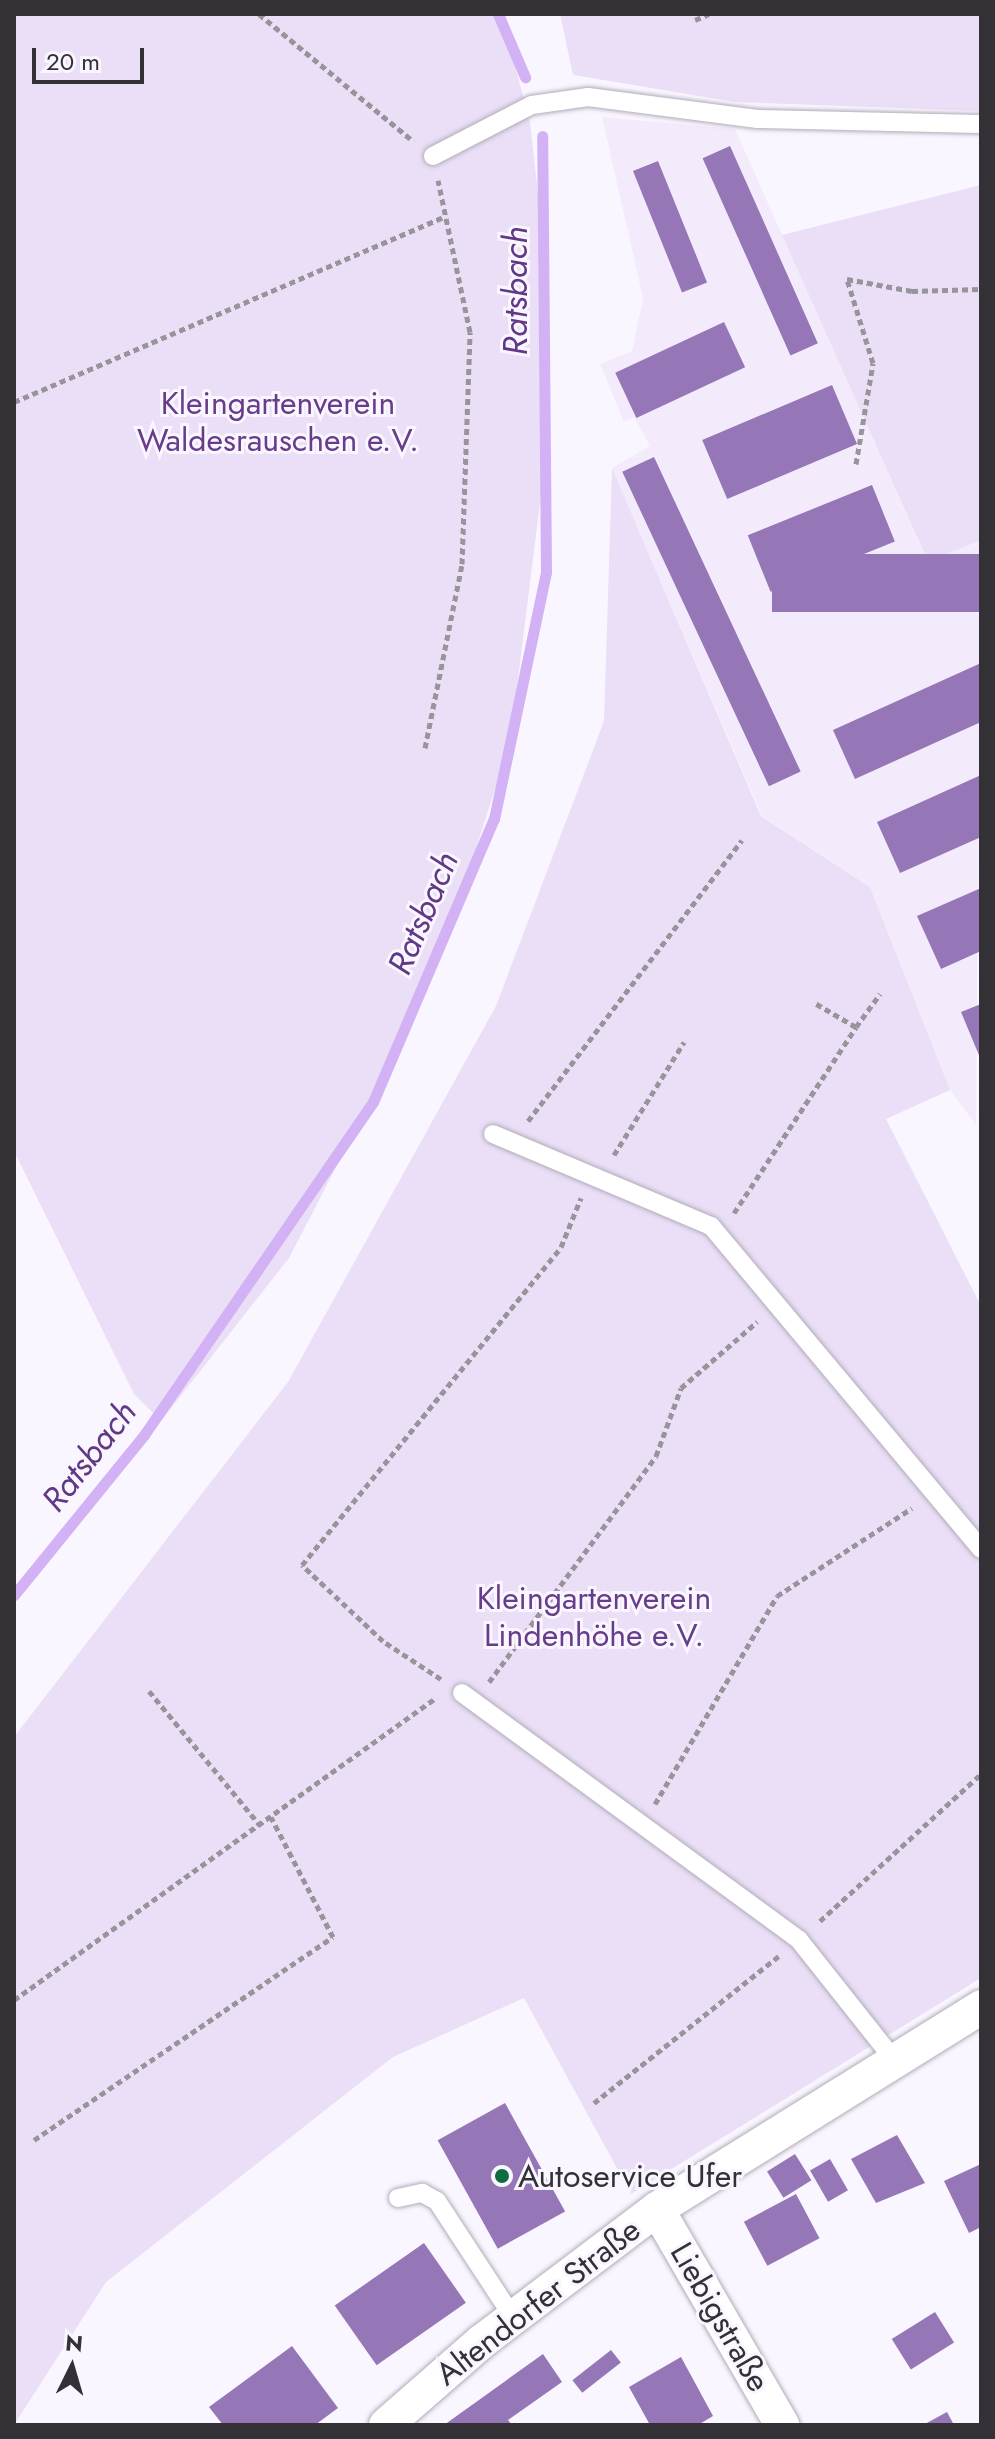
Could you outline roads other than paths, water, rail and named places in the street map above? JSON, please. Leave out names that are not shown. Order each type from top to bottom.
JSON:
[{"type":"street","name":"Altendorfer Straße","points":[[386,2425],[513,2317],[657,2209],[981,2007]]},
{"type":"street","name":"Liebigstraße","points":[[657,2209],[782,2425]]},
{"type":"lane","points":[[433,156],[532,105],[588,97],[758,119],[981,124]]},
{"type":"lane","points":[[493,1134],[596,1174],[720,1234],[981,1549]]},
{"type":"lane","points":[[468,1697],[799,1940],[894,2060]]},
{"type":"lane","points":[[398,2198],[422,2193],[437,2201],[513,2317]]},
{"type":"waterway","name":"Ratsbach","points":[[498,14],[525,77]]},
{"type":"waterway","name":"Ratsbach","points":[[14,1595],[144,1435],[373,1102],[494,819],[546,572],[542,136]]},
{"type":"place","name":"Autoservice Ufer","points":[[502,2176]]},
{"type":"park label","name":"Kleingartenverein Waldesrauschen e.V.","points":[[278,422]]},
{"type":"park label","name":"Kleingartenverein Lindenhöhe e.V.","points":[[594,1618]]}]
